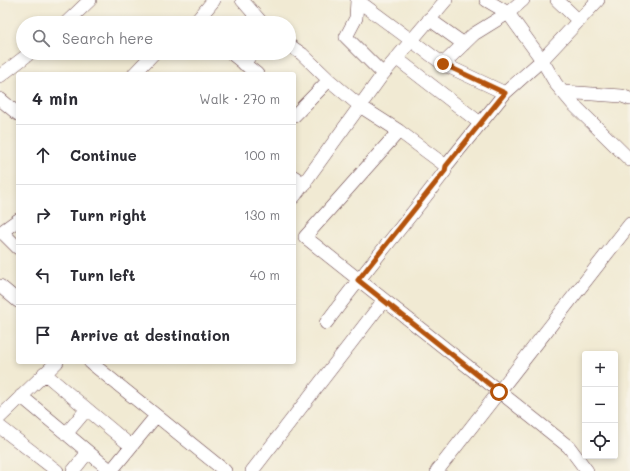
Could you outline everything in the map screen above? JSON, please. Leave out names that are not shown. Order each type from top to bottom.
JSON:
[{"type":"street","points":[[73,16],[90,0]]},
{"type":"street","points":[[201,16],[214,0]]},
{"type":"street","points":[[242,0],[256,16]]},
{"type":"street","points":[[357,0],[443,64],[505,93]]},
{"type":"street","points":[[357,0],[356,18],[346,37],[383,74]]},
{"type":"street","points":[[296,195],[305,185],[348,121],[383,74],[446,0]]},
{"type":"street","points":[[486,0],[508,13],[563,92],[630,160]]},
{"type":"street","points":[[443,64],[474,34],[508,13],[523,0]]},
{"type":"street","points":[[557,0],[579,21]]},
{"type":"street","points":[[326,323],[358,280],[419,206],[445,171],[446,166],[505,93],[542,60],[598,0]]},
{"type":"street","points":[[429,20],[464,44]]},
{"type":"street","points":[[296,50],[360,106],[399,131],[446,166]]},
{"type":"street","points":[[396,58],[480,123]]},
{"type":"street","points":[[0,76],[21,60]]},
{"type":"street","points":[[136,72],[147,60]]},
{"type":"street","points":[[239,60],[254,72]]},
{"type":"street","points":[[244,64],[247,60]]},
{"type":"street","points":[[296,114],[308,104],[329,80]]},
{"type":"street","points":[[563,92],[622,96],[630,99]]},
{"type":"street","points":[[0,99],[16,112]]},
{"type":"street","points":[[296,103],[308,104]]},
{"type":"street","points":[[399,131],[305,237],[569,447],[587,471]]},
{"type":"street","points":[[296,178],[305,185]]},
{"type":"street","points":[[16,222],[1,233],[16,246]]},
{"type":"street","points":[[437,471],[630,224]]},
{"type":"street","points":[[0,286],[16,299]]},
{"type":"street","points":[[252,471],[384,300]]},
{"type":"street","points":[[0,417],[54,364]]},
{"type":"street","points":[[92,364],[225,471]]},
{"type":"street","points":[[44,373],[131,446]]},
{"type":"street","points":[[21,396],[111,471],[156,416]]},
{"type":"street","points":[[66,434],[87,409]]},
{"type":"street","points":[[0,427],[57,471]]},
{"type":"street","points":[[73,471],[88,452]]},
{"type":"route","points":[[443,64],[505,93],[446,166],[445,171],[419,206],[358,280],[499,392]]}]
